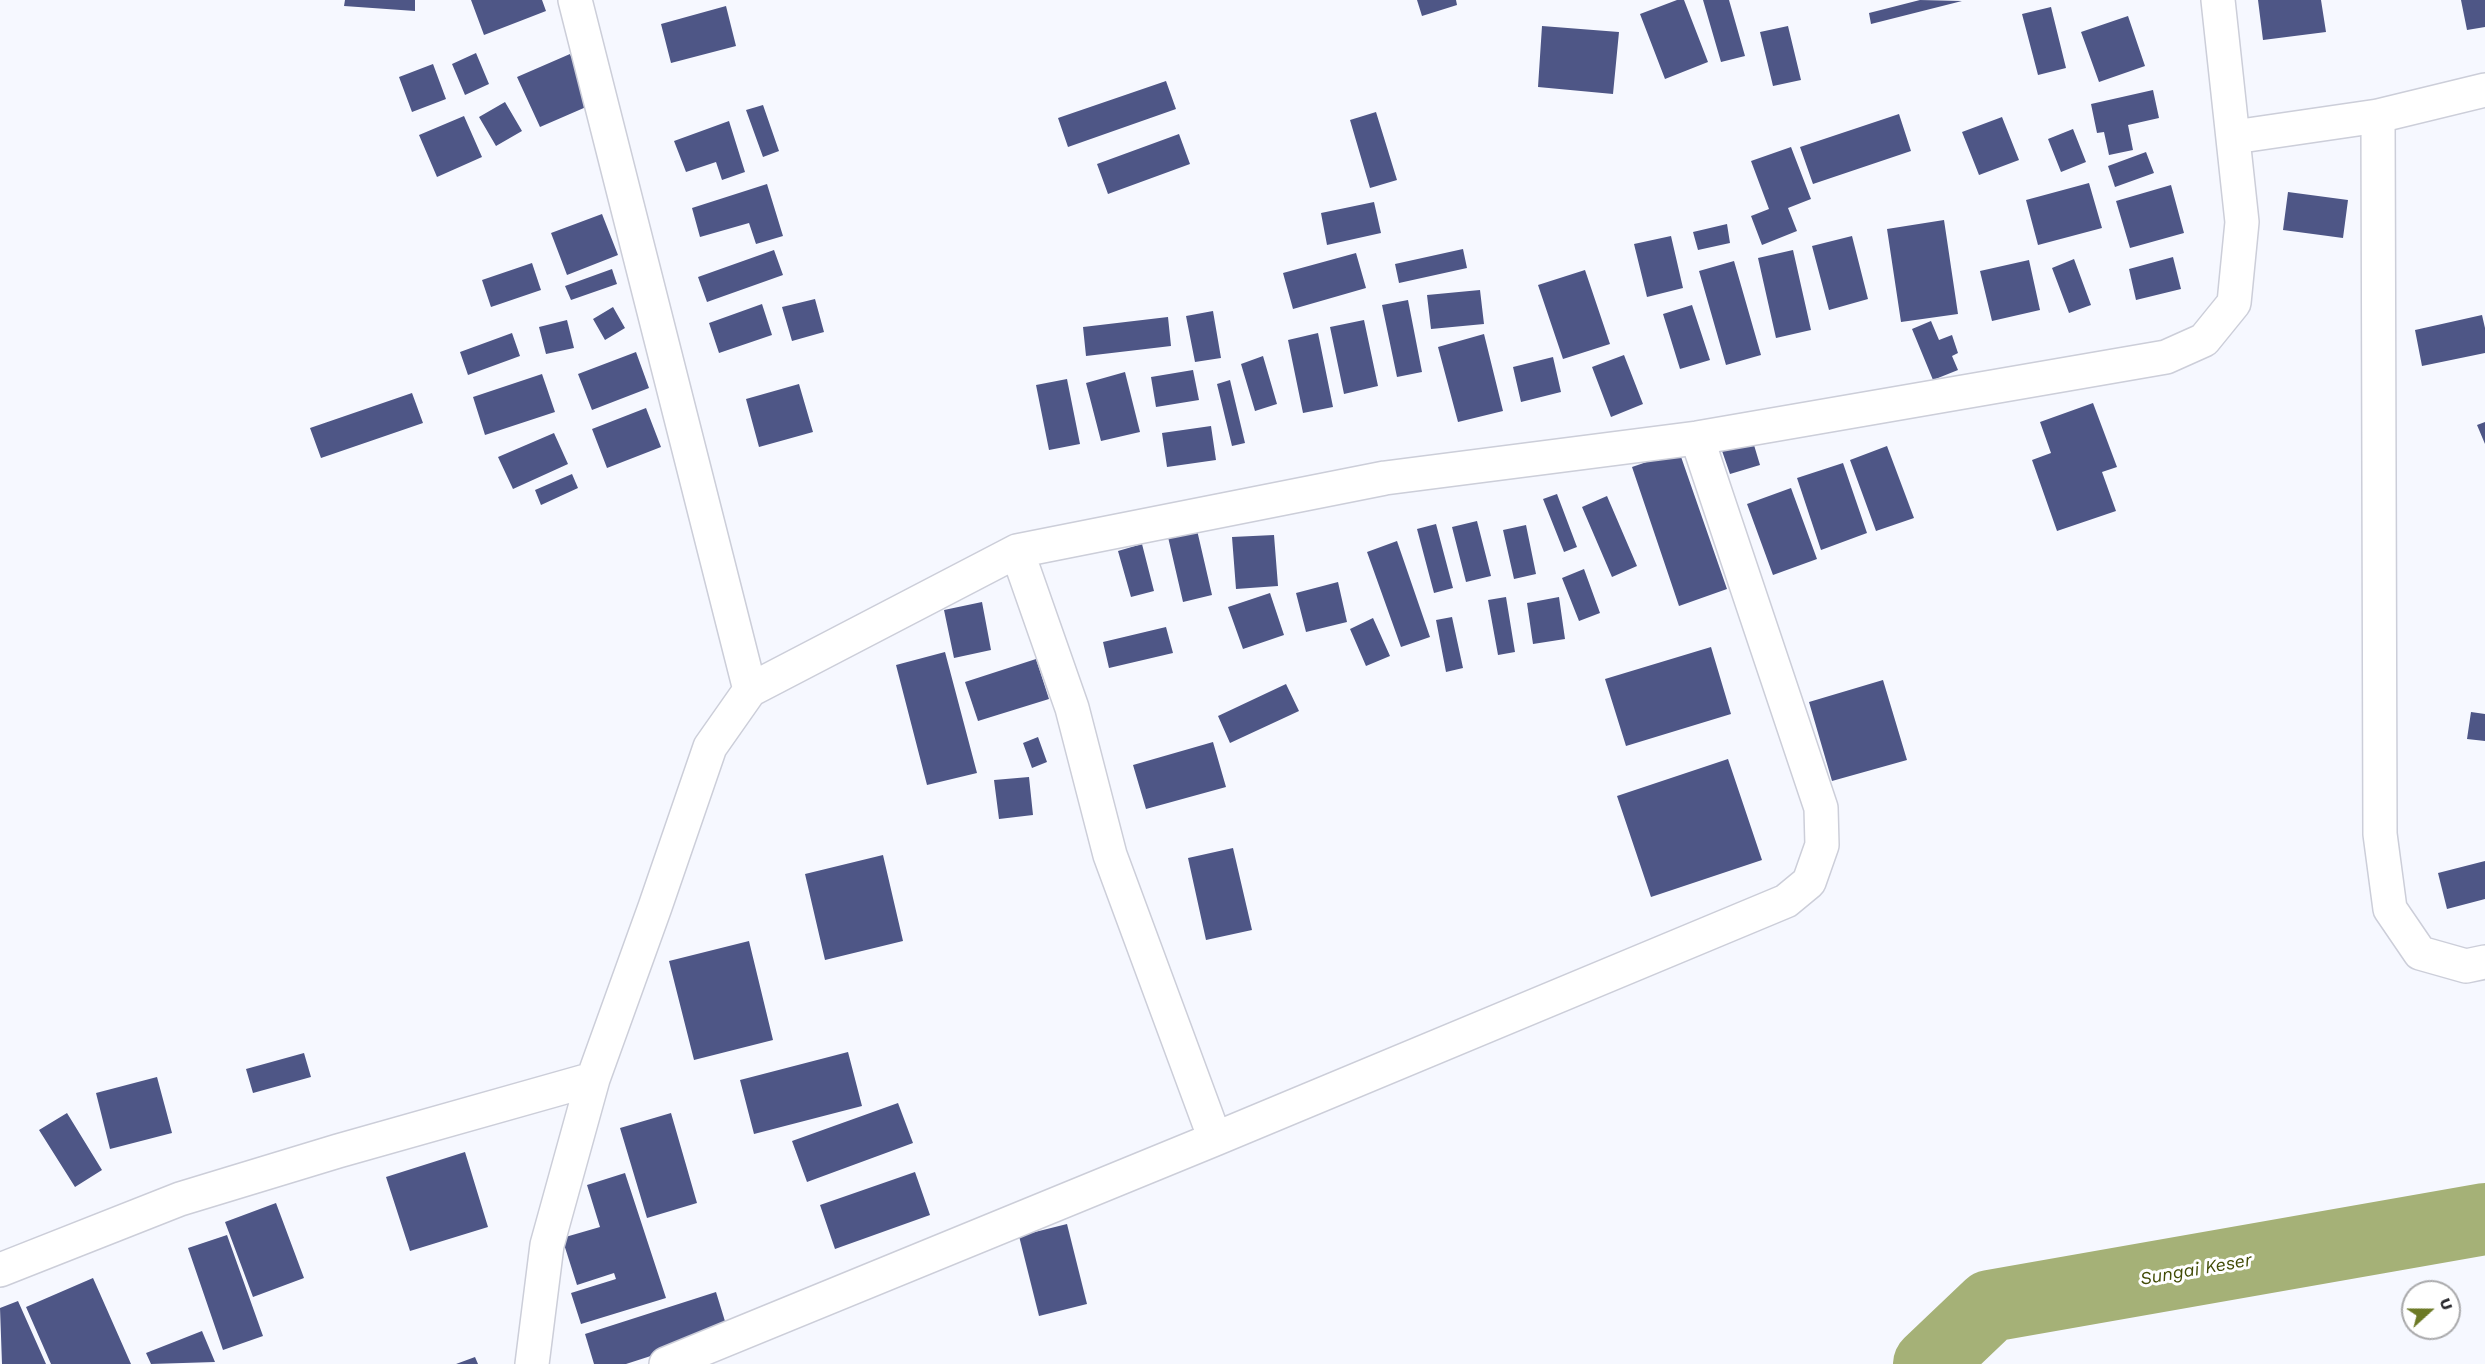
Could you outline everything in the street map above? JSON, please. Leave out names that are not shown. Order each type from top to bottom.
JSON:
[{"type":"street","points":[[575,0],[750,690]]},
{"type":"street","points":[[532,1364],[547,1245],[593,1078],[656,907],[710,747],[750,690],[1017,551],[1385,478],[1697,438],[2166,357],[2204,340],[2234,303],[2242,222],[2218,0]]},
{"type":"street","points":[[2234,137],[2378,116],[2485,90]]},
{"type":"street","points":[[2378,116],[2380,834],[2390,909],[2420,953],[2466,966],[2485,962]]},
{"type":"street","points":[[666,1364],[1215,1139],[1786,901],[1809,882],[1822,845],[1821,808],[1697,438]]},
{"type":"street","points":[[1017,551],[1072,708],[1110,855],[1215,1139]]},
{"type":"street","points":[[0,1270],[180,1199],[593,1078]]},
{"type":"building","points":[[345,0],[415,0],[415,11],[344,6]]},
{"type":"building","points":[[471,0],[542,0],[546,11],[484,35]]},
{"type":"building","points":[[1417,0],[1456,0],[1457,5],[1422,16]]},
{"type":"building","points":[[1677,0],[1684,0],[1708,62],[1665,79],[1640,14]]},
{"type":"building","points":[[1703,0],[1729,0],[1745,56],[1721,62]]},
{"type":"building","points":[[1920,0],[1962,1],[1871,24],[1869,13]]},
{"type":"building","points":[[2258,0],[2321,0],[2326,32],[2263,40]]},
{"type":"building","points":[[2461,0],[2485,0],[2485,27],[2467,30]]},
{"type":"building","points":[[726,6],[736,46],[671,63],[661,24]]},
{"type":"building","points":[[2051,7],[2066,68],[2038,75],[2022,14]]},
{"type":"building","points":[[2128,16],[2145,66],[2099,82],[2081,32]]},
{"type":"building","points":[[1542,26],[1619,32],[1613,94],[1538,87]]},
{"type":"building","points":[[1788,26],[1801,80],[1773,86],[1760,32]]},
{"type":"building","points":[[476,53],[489,84],[465,95],[452,64]]},
{"type":"building","points":[[570,54],[593,104],[540,127],[517,77]]},
{"type":"building","points":[[433,64],[446,99],[412,112],[399,77]]},
{"type":"building","points":[[1166,81],[1176,109],[1068,147],[1058,118]]},
{"type":"building","points":[[2153,90],[2159,118],[2128,125],[2133,150],[2109,155],[2104,132],[2097,133],[2091,104]]},
{"type":"building","points":[[505,102],[522,131],[496,146],[479,117]]},
{"type":"building","points":[[763,105],[779,151],[763,157],[746,110]]},
{"type":"building","points":[[1376,112],[1397,180],[1370,188],[1350,120]]},
{"type":"building","points":[[1899,114],[1911,151],[1813,184],[1800,147]]},
{"type":"building","points":[[464,116],[482,157],[437,177],[419,135]]},
{"type":"building","points":[[2002,117],[2019,160],[1979,175],[1962,132]]},
{"type":"building","points":[[729,121],[745,172],[722,180],[716,162],[686,172],[674,141]]},
{"type":"building","points":[[2073,129],[2086,162],[2061,172],[2048,139]]},
{"type":"building","points":[[1179,134],[1190,164],[1108,194],[1097,164]]},
{"type":"building","points":[[1791,147],[1811,199],[1788,208],[1797,231],[1762,245],[1751,216],[1769,209],[1751,161]]},
{"type":"building","points":[[2146,152],[2154,173],[2115,187],[2108,166]]},
{"type":"building","points":[[2089,183],[2102,228],[2038,245],[2026,200]]},
{"type":"building","points":[[767,184],[783,236],[756,244],[749,223],[700,237],[692,208]]},
{"type":"building","points":[[2171,185],[2184,233],[2130,248],[2116,201]]},
{"type":"building","points":[[2288,192],[2348,200],[2343,238],[2283,230]]},
{"type":"building","points":[[1374,202],[1381,233],[1327,245],[1321,213]]},
{"type":"building","points":[[602,214],[618,255],[567,275],[551,233]]},
{"type":"building","points":[[1944,220],[1958,314],[1901,322],[1887,229]]},
{"type":"building","points":[[1727,224],[1730,243],[1698,250],[1693,232]]},
{"type":"building","points":[[1671,236],[1683,288],[1647,297],[1634,244]]},
{"type":"building","points":[[1852,236],[1868,299],[1829,310],[1812,246]]},
{"type":"building","points":[[1463,249],[1467,268],[1399,283],[1395,264]]},
{"type":"building","points":[[774,250],[783,275],[707,302],[698,277]]},
{"type":"building","points":[[1793,250],[1811,330],[1776,338],[1758,258]]},
{"type":"building","points":[[1356,253],[1366,288],[1293,309],[1283,273]]},
{"type":"building","points":[[2173,257],[2181,289],[2136,300],[2129,269]]},
{"type":"building","points":[[2074,259],[2091,305],[2069,313],[2052,268]]},
{"type":"building","points":[[2029,260],[2040,310],[1992,321],[1980,271]]},
{"type":"building","points":[[1734,261],[1761,355],[1726,365],[1699,271]]},
{"type":"building","points":[[532,263],[541,290],[491,307],[482,280]]},
{"type":"building","points":[[612,269],[617,284],[571,300],[565,286]]},
{"type":"building","points":[[1585,270],[1610,344],[1563,359],[1538,285]]},
{"type":"building","points":[[1480,290],[1484,324],[1431,329],[1427,295]]},
{"type":"building","points":[[815,299],[824,332],[792,341],[782,307]]},
{"type":"building","points":[[1408,300],[1422,372],[1397,377],[1382,305]]},
{"type":"building","points":[[762,304],[772,335],[719,353],[709,323]]},
{"type":"building","points":[[1692,305],[1710,360],[1680,369],[1663,314]]},
{"type":"building","points":[[613,307],[625,328],[605,340],[593,319]]},
{"type":"building","points":[[1213,311],[1221,358],[1195,362],[1186,316]]},
{"type":"building","points":[[2482,315],[2485,328],[2485,353],[2422,366],[2415,330]]},
{"type":"building","points":[[1168,317],[1171,346],[1086,356],[1083,327]]},
{"type":"building","points":[[567,320],[574,348],[546,354],[539,327]]},
{"type":"building","points":[[1364,320],[1378,386],[1344,394],[1330,327]]},
{"type":"building","points":[[1931,321],[1939,340],[1952,335],[1958,353],[1952,356],[1958,370],[1933,380],[1912,329]]},
{"type":"building","points":[[512,333],[520,356],[468,375],[460,352]]},
{"type":"building","points":[[1318,333],[1333,407],[1303,413],[1288,340]]},
{"type":"building","points":[[1484,334],[1503,411],[1458,422],[1438,347]]},
{"type":"building","points":[[636,352],[649,388],[592,410],[578,374]]},
{"type":"building","points":[[1624,355],[1643,404],[1611,417],[1592,367]]},
{"type":"building","points":[[1263,356],[1277,404],[1255,411],[1241,364]]},
{"type":"building","points":[[1553,357],[1561,392],[1521,402],[1513,367]]},
{"type":"building","points":[[1193,370],[1199,400],[1156,407],[1151,377]]},
{"type":"building","points":[[1125,372],[1140,432],[1101,441],[1086,383]]},
{"type":"building","points":[[542,374],[555,412],[485,435],[473,397]]},
{"type":"building","points":[[1067,379],[1080,444],[1049,450],[1036,385]]},
{"type":"building","points":[[1230,380],[1245,443],[1232,446],[1217,384]]},
{"type":"building","points":[[799,384],[813,432],[759,447],[746,399]]},
{"type":"building","points":[[412,393],[423,423],[321,458],[310,428]]},
{"type":"building","points":[[2093,403],[2117,467],[2102,472],[2116,511],[2057,531],[2032,460],[2051,453],[2040,422]]},
{"type":"building","points":[[646,408],[661,447],[607,468],[592,429]]},
{"type":"building","points":[[2485,422],[2485,444],[2477,425]]},
{"type":"building","points":[[1211,426],[1216,460],[1167,467],[1162,433]]},
{"type":"building","points":[[554,433],[568,464],[513,489],[498,457]]},
{"type":"building","points":[[1751,435],[1760,465],[1730,474],[1720,445]]},
{"type":"building","points":[[1887,446],[1914,518],[1876,531],[1850,460]]},
{"type":"building","points":[[1679,451],[1727,589],[1679,606],[1632,467]]},
{"type":"building","points":[[1843,463],[1867,533],[1821,550],[1797,478]]},
{"type":"building","points":[[572,474],[578,488],[541,505],[535,490]]},
{"type":"building","points":[[1791,488],[1817,559],[1773,575],[1747,504]]},
{"type":"building","points":[[1557,494],[1577,547],[1564,552],[1543,499]]},
{"type":"building","points":[[1607,496],[1637,566],[1612,577],[1582,507]]},
{"type":"building","points":[[1477,521],[1491,576],[1466,582],[1452,527]]},
{"type":"building","points":[[1436,524],[1453,588],[1434,593],[1417,529]]},
{"type":"building","points":[[1526,525],[1536,574],[1514,579],[1503,530]]},
{"type":"building","points":[[1197,530],[1212,595],[1183,602],[1168,537]]},
{"type":"building","points":[[1274,535],[1278,586],[1236,589],[1232,537]]},
{"type":"building","points":[[1397,541],[1430,637],[1401,647],[1367,552]]},
{"type":"building","points":[[1142,544],[1154,591],[1131,597],[1118,551]]},
{"type":"building","points":[[1584,569],[1600,613],[1579,621],[1562,578]]},
{"type":"building","points":[[1338,582],[1347,622],[1306,632],[1296,593]]},
{"type":"building","points":[[1270,593],[1284,635],[1243,649],[1228,607]]},
{"type":"building","points":[[1506,597],[1515,652],[1498,655],[1488,600]]},
{"type":"building","points":[[1559,597],[1565,639],[1533,644],[1527,603]]},
{"type":"building","points":[[982,602],[991,650],[954,658],[944,610]]},
{"type":"building","points":[[1452,617],[1463,668],[1446,672],[1436,620]]},
{"type":"building","points":[[1373,618],[1390,656],[1366,666],[1350,629]]},
{"type":"building","points":[[1166,627],[1173,653],[1109,668],[1103,642]]},
{"type":"building","points":[[1711,647],[1731,714],[1626,746],[1605,679]]},
{"type":"building","points":[[945,652],[977,773],[927,785],[896,665]]},
{"type":"building","points":[[1036,659],[1049,699],[978,721],[965,682]]},
{"type":"building","points":[[1883,680],[1907,760],[1832,781],[1809,702]]},
{"type":"building","points":[[1286,684],[1299,711],[1230,743],[1218,716]]},
{"type":"building","points":[[2471,712],[2485,714],[2485,741],[2467,739]]},
{"type":"building","points":[[1038,737],[1047,762],[1032,768],[1023,743]]},
{"type":"building","points":[[1213,742],[1226,787],[1146,809],[1133,765]]},
{"type":"building","points":[[1728,759],[1762,860],[1651,897],[1617,796]]},
{"type":"building","points":[[1029,777],[1033,815],[999,819],[994,780]]},
{"type":"building","points":[[1233,848],[1252,930],[1206,940],[1188,858]]},
{"type":"building","points":[[883,855],[903,941],[825,960],[805,874]]},
{"type":"building","points":[[2485,861],[2485,899],[2447,909],[2438,873]]},
{"type":"building","points":[[749,941],[773,1040],[694,1060],[669,961]]},
{"type":"building","points":[[848,1052],[862,1106],[754,1134],[740,1080]]},
{"type":"building","points":[[304,1053],[311,1077],[253,1093],[246,1069]]},
{"type":"building","points":[[157,1077],[172,1133],[110,1149],[96,1093]]},
{"type":"building","points":[[898,1103],[913,1143],[807,1182],[792,1141]]},
{"type":"building","points":[[67,1113],[102,1170],[75,1187],[39,1130]]},
{"type":"building","points":[[671,1113],[697,1203],[647,1218],[620,1128]]},
{"type":"building","points":[[465,1152],[488,1227],[410,1251],[386,1177]]},
{"type":"building","points":[[915,1172],[930,1215],[835,1249],[820,1205]]},
{"type":"building","points":[[625,1173],[666,1298],[581,1324],[571,1293],[616,1279],[614,1273],[577,1285],[562,1238],[600,1227],[587,1185]]},
{"type":"building","points":[[276,1203],[304,1278],[253,1297],[225,1222]]},
{"type":"building","points":[[1067,1224],[1087,1304],[1039,1316],[1019,1236]]},
{"type":"building","points":[[227,1235],[263,1336],[223,1350],[188,1248]]},
{"type":"building","points":[[93,1278],[131,1364],[51,1364],[26,1307]]},
{"type":"building","points":[[716,1292],[728,1331],[626,1364],[594,1364],[585,1334]]},
{"type":"building","points":[[18,1301],[46,1364],[2,1364],[0,1308]]},
{"type":"building","points":[[202,1331],[215,1362],[151,1364],[146,1353]]},
{"type":"building","points":[[475,1357],[478,1364],[456,1364]]},
{"type":"waterway","name":"Sungai Keser","points":[[1929,1364],[1990,1306],[2485,1219]]}]
